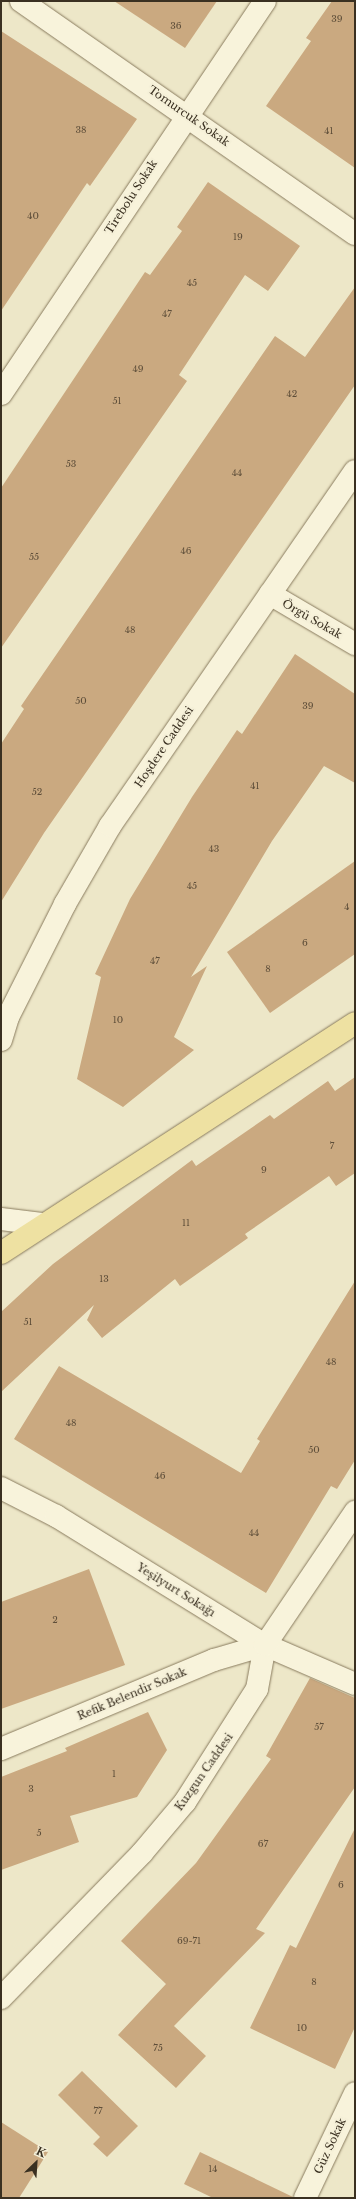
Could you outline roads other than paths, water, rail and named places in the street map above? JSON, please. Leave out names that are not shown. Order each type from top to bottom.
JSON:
[{"type":"main road","points":[[1,1253],[42,1224],[355,1023]]},
{"type":"street","name":"Tomurcuk Sokak","points":[[21,1],[186,114],[355,234]]},
{"type":"street","name":"Tirebolu Sokak","points":[[1,394],[186,114],[265,1]]},
{"type":"street","name":"Hoşdere Caddesi","points":[[1,1040],[5,1015],[110,826],[355,471]]},
{"type":"street","name":"Örgü Sokak","points":[[270,594],[355,644]]},
{"type":"street","points":[[1,1219],[42,1224]]},
{"type":"street","name":"Yeşilyurt Sokağı","points":[[1,1488],[56,1516],[266,1645],[355,1684]]},
{"type":"street","name":"Kuzgun Caddesi","points":[[1,1998],[142,1853],[185,1802],[258,1689],[266,1645],[355,1512]]},
{"type":"street","name":"Refik Belendir Sokak","points":[[1,1749],[214,1660],[266,1645]]},
{"type":"street","name":"Güz Sokak","points":[[305,2198],[355,2093]]}]
